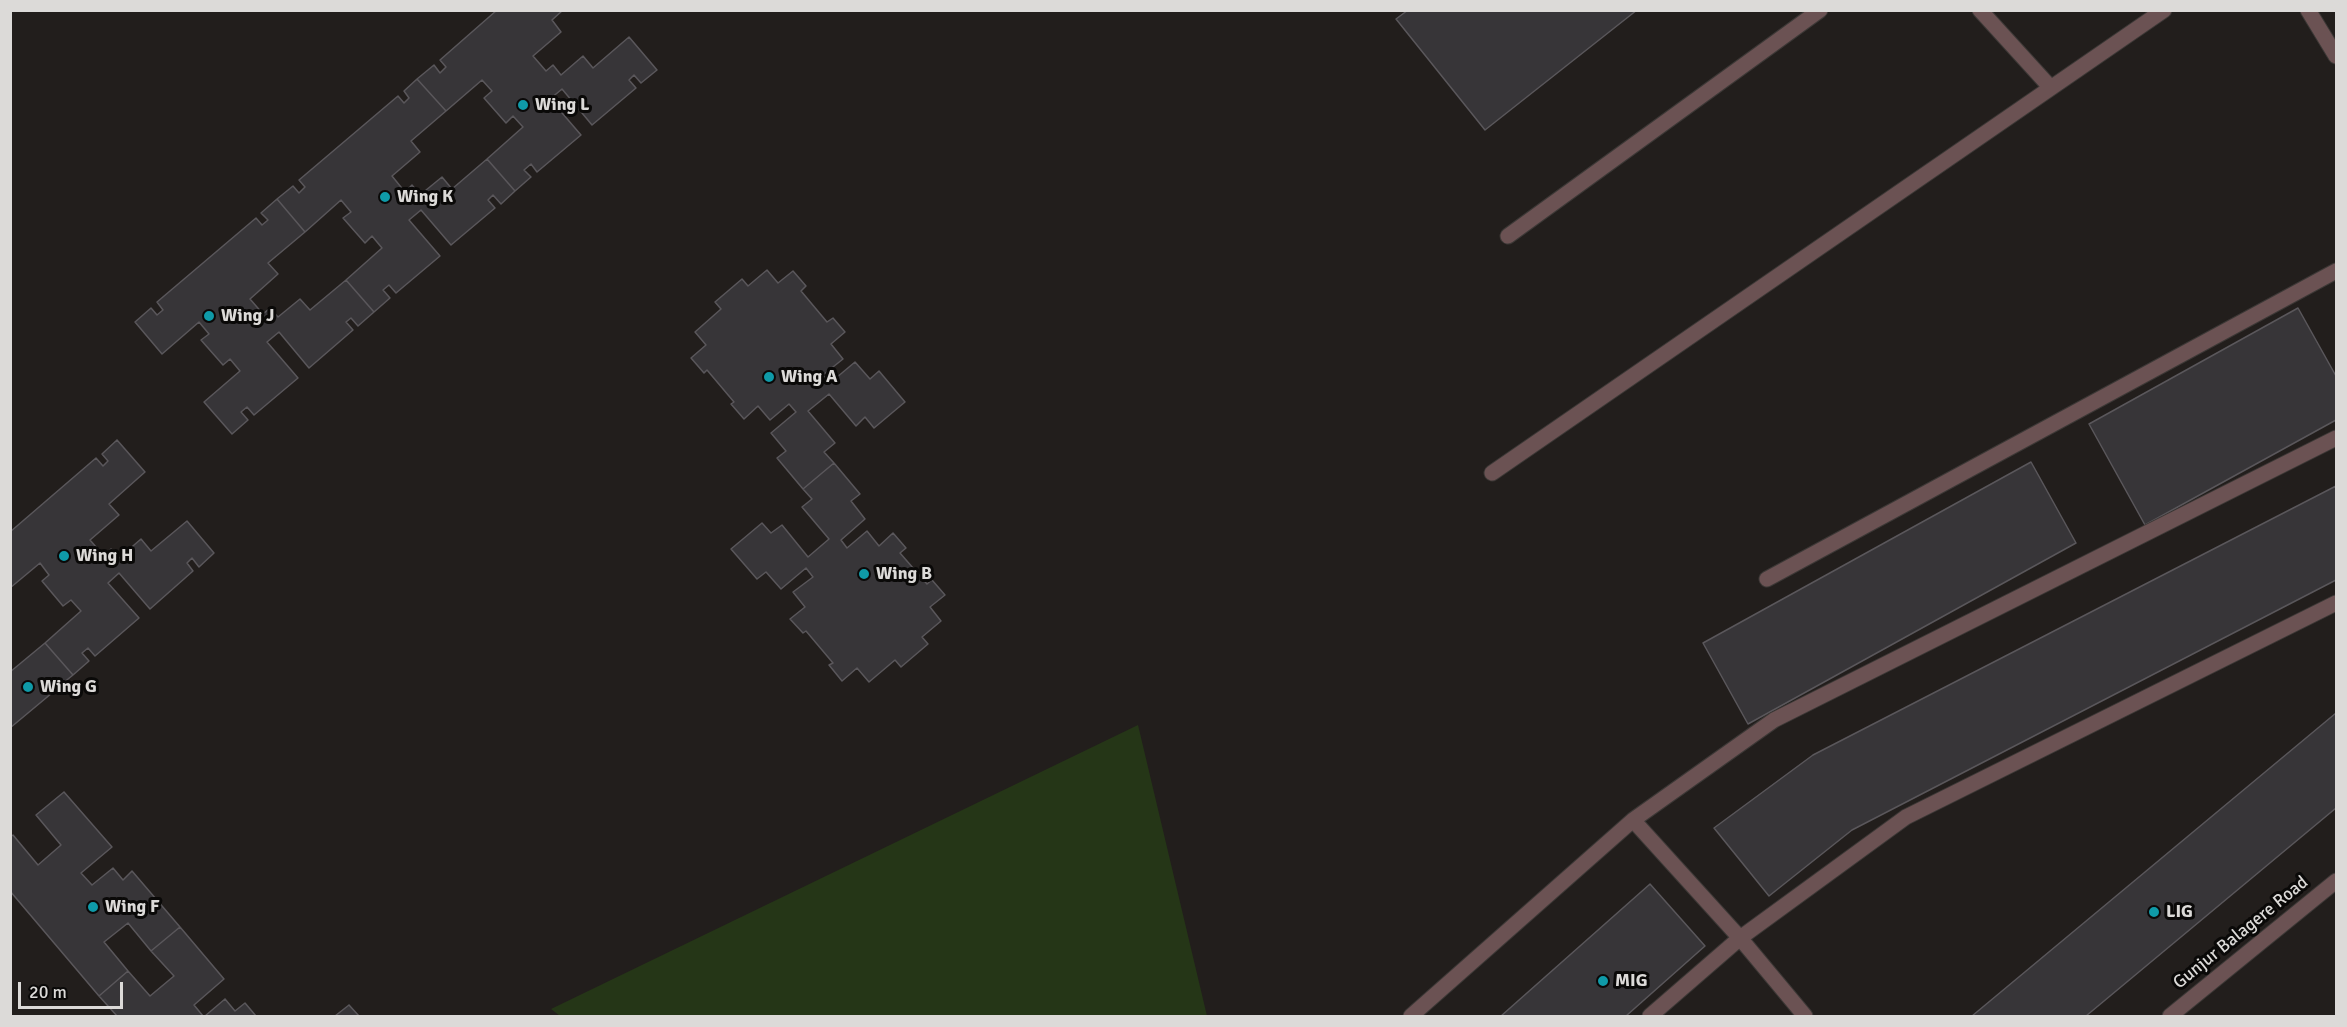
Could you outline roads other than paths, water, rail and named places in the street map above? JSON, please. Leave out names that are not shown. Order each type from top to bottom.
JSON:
[{"type":"street","points":[[1508,236],[1820,10]]},
{"type":"street","points":[[1980,10],[2051,88]]},
{"type":"street","points":[[1492,474],[2164,10]]},
{"type":"street","points":[[2308,10],[2337,56]]},
{"type":"street","points":[[1767,579],[2337,271]]},
{"type":"street","points":[[1411,1017],[1633,820],[1774,720],[2337,438]]},
{"type":"street","points":[[1650,1017],[1740,938],[1906,817],[2337,603]]},
{"type":"street","points":[[1633,820],[1740,938],[1805,1017]]},
{"type":"street","name":"Gunjur Balagere Road","points":[[2170,1017],[2337,881]]},
{"type":"place","name":"Wing L","points":[[523,105]]},
{"type":"place","name":"Wing K","points":[[385,197]]},
{"type":"place","name":"Wing J","points":[[209,316]]},
{"type":"place","name":"Wing A","points":[[769,377]]},
{"type":"place","name":"Wing H","points":[[64,556]]},
{"type":"place","name":"Wing B","points":[[864,574]]},
{"type":"place","name":"Wing G","points":[[28,687]]},
{"type":"place","name":"Wing F","points":[[93,907]]},
{"type":"place","name":"LIG","points":[[2154,912]]},
{"type":"place","name":"MIG","points":[[1603,981]]}]
